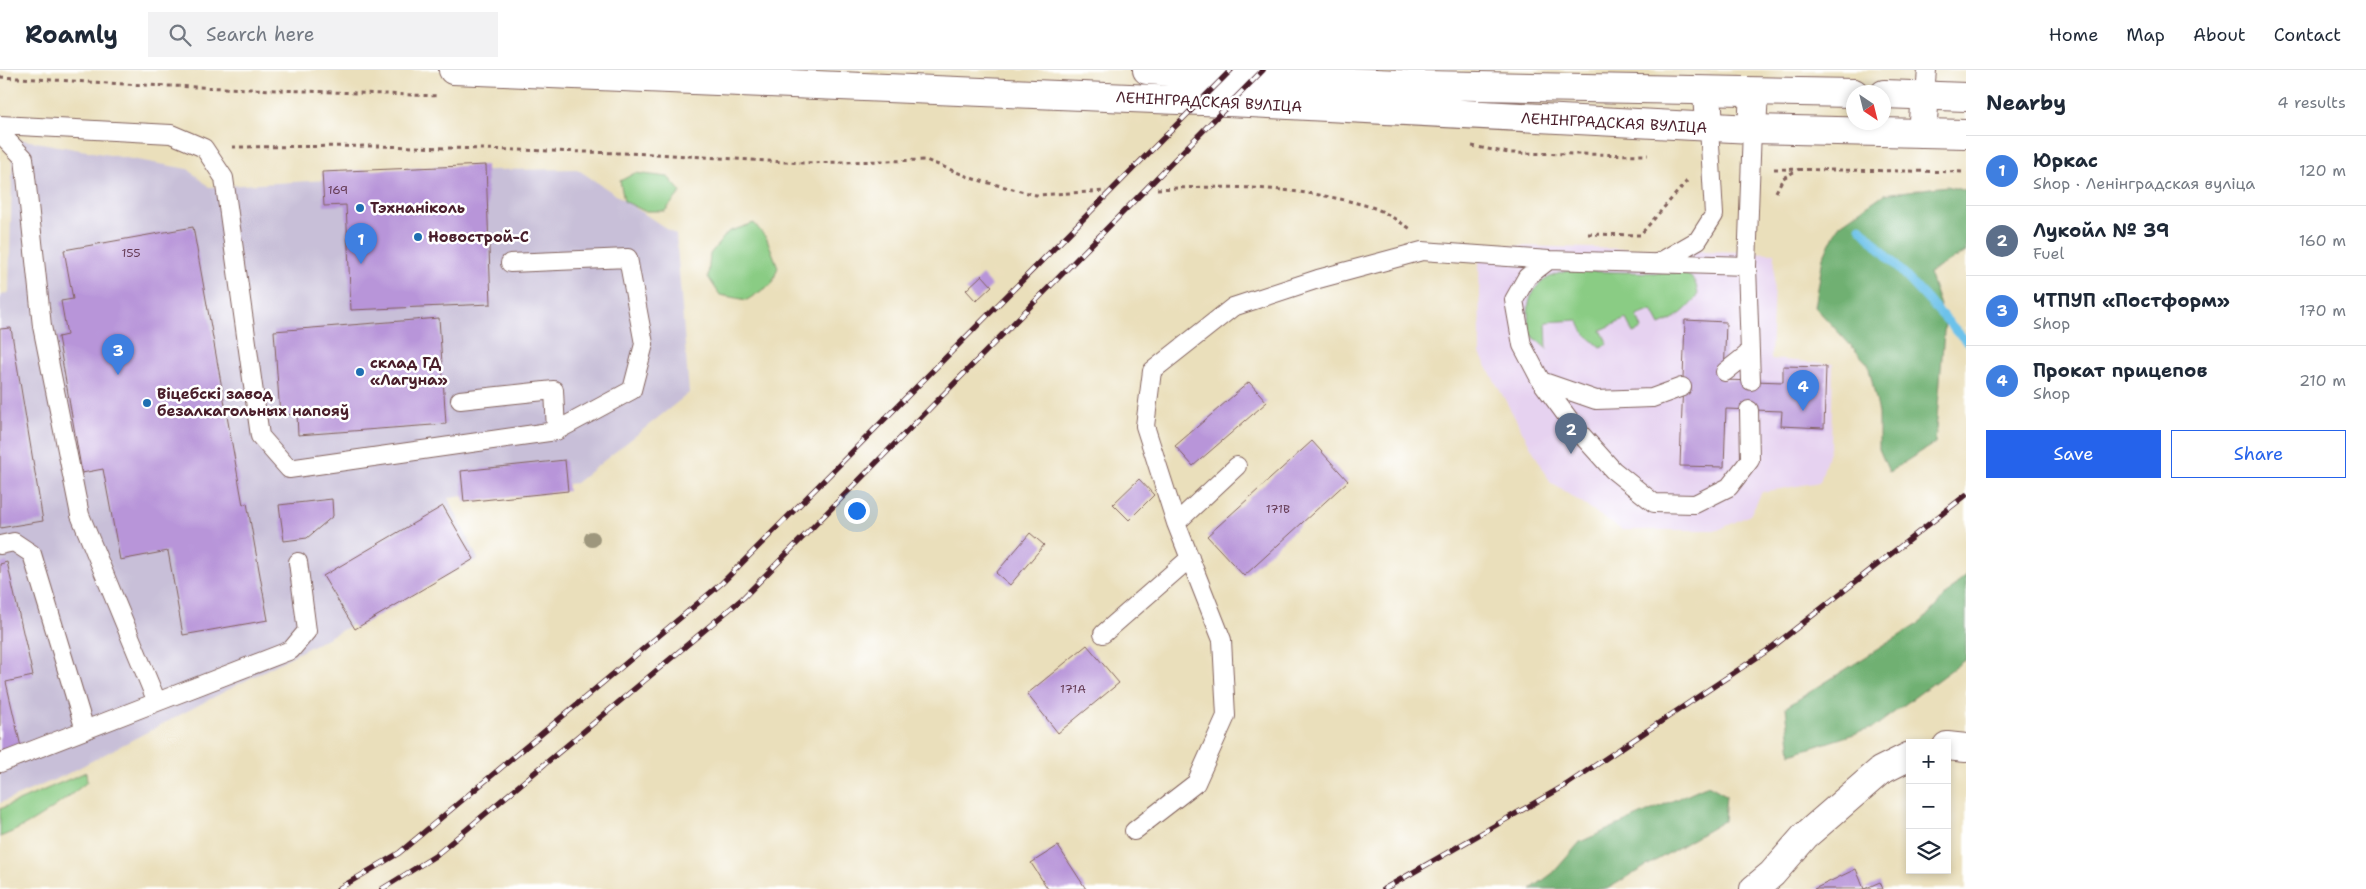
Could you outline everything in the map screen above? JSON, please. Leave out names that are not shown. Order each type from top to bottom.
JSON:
[{"type":"main road","name":"ЛЕНІНГРАДСКАЯ ВУЛІЦА","points":[[453,70],[1250,103],[1752,130],[1966,134]]},
{"type":"main road","name":"ЛЕНІНГРАДСКАЯ ВУЛІЦА","points":[[1147,70],[1274,79],[1387,83],[1846,93]]},
{"type":"main road","points":[[1922,133],[1926,82]]},
{"type":"main road","points":[[1891,92],[1926,82],[1966,96]]},
{"type":"main road","points":[[1707,91],[1709,127]]},
{"type":"main road","points":[[1752,130],[1754,92]]},
{"type":"main road","points":[[1951,746],[1966,748]]},
{"type":"main road","points":[[1768,884],[1805,836],[1880,771],[1906,758]]},
{"type":"lane","points":[[0,125],[171,134],[204,148],[224,178],[260,436],[289,469],[556,430],[632,390],[644,344],[628,258],[510,263]]},
{"type":"lane","points":[[1658,263],[1698,240],[1714,215],[1709,127]]},
{"type":"lane","points":[[1751,381],[1747,266],[1752,130]]},
{"type":"lane","points":[[0,133],[24,158],[42,326],[80,515],[158,702]]},
{"type":"lane","points":[[1134,831],[1196,783],[1226,716],[1222,640],[1176,523],[1145,426],[1152,371],[1233,307],[1318,279],[1422,251],[1549,260],[1747,266]]},
{"type":"lane","points":[[1549,260],[1527,277],[1514,300],[1522,345],[1541,381],[1578,430],[1613,470],[1654,503],[1695,504],[1729,487],[1750,460],[1749,410]]},
{"type":"lane","points":[[1725,372],[1750,352]]},
{"type":"lane","points":[[1541,381],[1596,400],[1652,398],[1682,387]]},
{"type":"lane","points":[[460,400],[554,390],[556,430]]},
{"type":"lane","points":[[1176,523],[1237,466]]},
{"type":"lane","points":[[0,545],[14,542],[32,554],[85,730]]},
{"type":"lane","points":[[1103,634],[1190,558]]},
{"type":"lane","points":[[0,763],[291,650],[307,631],[298,562]]},
{"type":"path","points":[[204,148],[379,146],[654,154],[802,163],[926,160],[974,179],[1036,195],[1106,191]]},
{"type":"path","points":[[1799,169],[1966,172]]},
{"type":"path","points":[[1581,234],[1640,235],[1690,177]]},
{"type":"path","points":[[1158,189],[1207,186],[1285,189],[1373,207],[1414,230]]},
{"type":"shaded area","points":[[13,138],[188,169],[209,187],[492,170],[577,169],[676,235],[689,393],[576,483],[448,498],[478,559],[63,776],[0,803],[0,296],[9,292]]},
{"type":"shaded area","points":[[1479,245],[1775,253],[1771,359],[1833,364],[1831,444],[1820,482],[1762,492],[1750,515],[1718,530],[1622,530],[1550,482],[1480,354]]},
{"type":"green space","points":[[635,173],[668,177],[681,192],[665,211],[644,211],[624,201],[620,181]]},
{"type":"green space","points":[[1947,186],[1966,191],[1966,252],[1929,273],[1945,320],[1935,443],[1889,472],[1879,449],[1879,413],[1868,364],[1815,307],[1823,257],[1839,225],[1884,194]]},
{"type":"green space","points":[[754,223],[767,239],[778,267],[772,284],[747,300],[720,295],[708,277],[710,254],[728,232]]},
{"type":"green space","points":[[1567,271],[1681,273],[1694,280],[1698,294],[1682,313],[1660,325],[1652,310],[1637,316],[1642,329],[1633,333],[1626,319],[1601,330],[1608,344],[1600,347],[1584,333],[1578,320],[1546,322],[1547,349],[1530,334],[1528,311],[1530,301],[1538,286],[1545,280]]},
{"type":"green space","points":[[1966,574],[1966,659],[1873,728],[1791,754],[1786,707],[1921,622]]},
{"type":"green space","points":[[86,772],[87,782],[67,798],[35,820],[0,837],[0,809]]},
{"type":"green space","points":[[1708,785],[1726,795],[1724,821],[1607,889],[1531,889],[1553,873],[1580,842]]},
{"type":"building","name":"Новострой-С","points":[[486,165],[491,304],[351,310],[346,205],[324,206],[322,172]]},
{"type":"building","name":"Віцебскі завод безалкагольных напояў","points":[[193,227],[243,505],[247,503],[268,620],[183,635],[168,551],[120,560],[103,469],[82,473],[58,337],[67,335],[61,301],[73,299],[64,250]]},
{"type":"building","points":[[982,275],[992,286],[976,301],[966,290]]},
{"type":"building","name":"склад ГД «Лагуна»","points":[[439,318],[446,424],[298,435],[297,414],[280,415],[274,331]]},
{"type":"building","points":[[1685,320],[1726,322],[1724,380],[1783,382],[1783,366],[1826,367],[1824,428],[1781,426],[1782,411],[1726,409],[1724,467],[1680,466]]},
{"type":"building","points":[[11,328],[43,521],[0,528],[0,329]]},
{"type":"building","points":[[1249,382],[1267,402],[1193,466],[1175,446]]},
{"type":"building","points":[[1312,441],[1348,481],[1244,576],[1207,536]]},
{"type":"building","points":[[565,460],[568,491],[464,502],[461,471]]},
{"type":"building","points":[[1139,479],[1154,495],[1129,520],[1113,504]]},
{"type":"building","points":[[332,499],[333,516],[307,538],[284,541],[279,505]]},
{"type":"building","points":[[443,506],[474,559],[355,629],[323,576]]},
{"type":"building","points":[[1030,533],[1044,545],[1010,585],[996,573]]},
{"type":"building","points":[[7,562],[33,676],[6,682],[21,747],[0,752],[0,564]]},
{"type":"building","points":[[1087,645],[1119,683],[1058,733],[1027,694]]},
{"type":"building","points":[[1058,846],[1086,889],[1048,889],[1031,863]]},
{"type":"building","points":[[1856,869],[1864,889],[1814,889]]},
{"type":"building","points":[[1880,882],[1883,889],[1864,889]]},
{"type":"waterway","points":[[1860,227],[1966,341]]},
{"type":"railway","points":[[338,889],[399,853],[722,583],[1231,70]]},
{"type":"railway","points":[[382,889],[435,856],[743,598],[1263,70]]},
{"type":"railway","points":[[1384,889],[1566,785],[1771,648],[1966,495]]},
{"type":"place","name":"Тэхнаніколь","points":[[360,208]]},
{"type":"place","name":"Новострой-С","points":[[418,237]]},
{"type":"place","name":"Юркас","points":[[361,264]]},
{"type":"place","name":"склад ГД «Лагуна»","points":[[360,372]]},
{"type":"place","name":"ЧТПУП «Постформ»","points":[[118,375]]},
{"type":"place","name":"Віцебскі завод безалкагольных напояў","points":[[147,403]]},
{"type":"place","name":"Прокат прицепов","points":[[1803,411]]},
{"type":"place","name":"Лукойл № 39","points":[[1571,454]]}]
